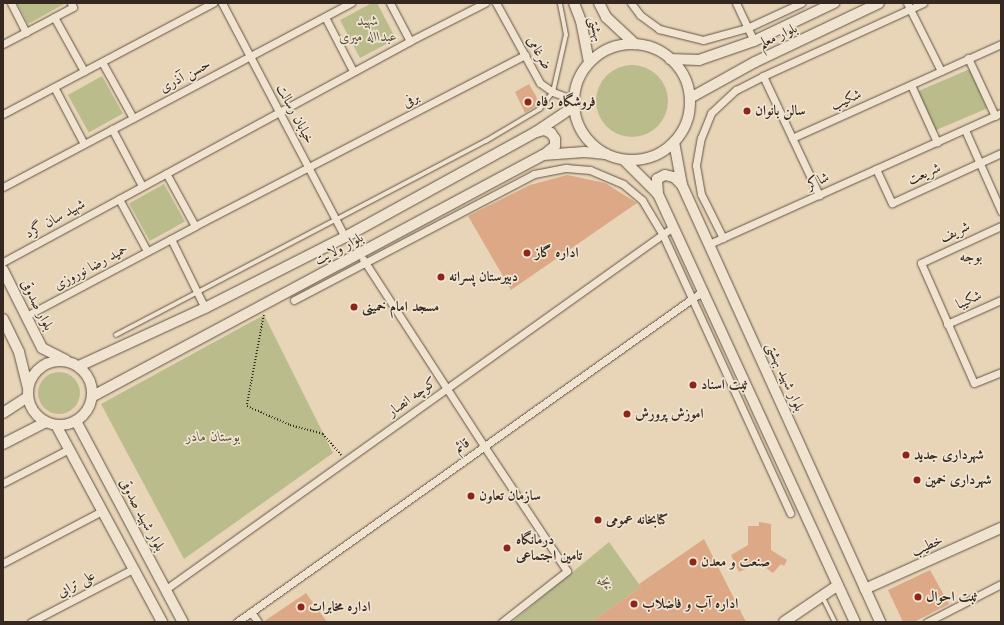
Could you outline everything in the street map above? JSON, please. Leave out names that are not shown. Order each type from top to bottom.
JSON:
[{"type":"main road","name":"بهشتی","points":[[574,3],[581,21],[589,62]]},
{"type":"main road","name":"بهشتی","points":[[599,3],[606,17],[635,44]]},
{"type":"main road","name":"بلوار معلم","points":[[670,59],[699,60],[754,41],[834,3]]},
{"type":"main road","name":"بلوار معلم","points":[[690,98],[755,62],[880,3]]},
{"type":"main road","points":[[635,44],[648,46],[670,59],[684,76],[690,98],[688,114],[683,129],[674,142],[650,157],[624,160],[606,154],[590,143],[578,126],[574,103],[575,87],[589,62],[610,48],[635,44]]},
{"type":"main road","name":"بلوار ولایت","points":[[78,366],[205,308],[345,237],[536,132],[574,103]]},
{"type":"main road","points":[[536,132],[544,130],[551,133],[555,139],[555,146],[543,156]]},
{"type":"main road","name":"بلوار شهید بهشتی","points":[[674,142],[682,185],[880,622]]},
{"type":"main road","name":"بلوار ولایت","points":[[92,396],[363,258],[543,156],[584,152],[606,154]]},
{"type":"main road","points":[[624,160],[658,194],[855,622]]},
{"type":"main road","points":[[658,194],[657,179],[665,175],[674,177],[682,185]]},
{"type":"main road","name":"بلوار صدوقی","points":[[3,270],[42,348],[69,362]]},
{"type":"main road","points":[[4,324],[19,352],[28,387],[28,397],[37,416],[51,423],[69,449],[162,622]]},
{"type":"main road","points":[[3,444],[51,423],[76,421],[84,414],[92,396],[91,384],[78,366],[69,362],[58,361],[39,369],[28,387]]},
{"type":"main road","points":[[3,413],[28,397]]},
{"type":"main road","name":"بلوار شهید صدوقی","points":[[76,421],[183,622]]},
{"type":"main road","name":"خطیب","points":[[865,589],[1001,528]]},
{"type":"main road","points":[[784,622],[838,584]]},
{"type":"street","points":[[11,3],[26,32]]},
{"type":"street","points":[[3,44],[54,17],[72,5],[80,3]]},
{"type":"street","points":[[3,114],[213,3]]},
{"type":"street","name":"خیابان رسالت","points":[[222,3],[345,237]]},
{"type":"street","name":"حسن آذری","points":[[3,187],[351,3]]},
{"type":"street","points":[[390,3],[410,41]]},
{"type":"street","points":[[309,169],[195,226],[166,173],[353,70],[485,3]]},
{"type":"street","name":"ضرغامی","points":[[496,3],[540,83],[574,103]]},
{"type":"street","points":[[632,3],[640,15],[659,29],[703,40],[747,28],[800,3]]},
{"type":"street","points":[[736,3],[754,41]]},
{"type":"street","points":[[723,238],[701,194],[696,166],[701,138],[711,113],[736,90],[908,6],[923,3]]},
{"type":"street","points":[[908,6],[941,71]]},
{"type":"street","points":[[54,17],[84,71]]},
{"type":"street","points":[[325,17],[353,70]]},
{"type":"street","points":[[998,115],[968,58],[1001,44]]},
{"type":"street","name":"برفی","points":[[309,169],[525,55]]},
{"type":"street","name":"شکیب","points":[[792,138],[968,58]]},
{"type":"street","points":[[102,62],[132,118]]},
{"type":"street","points":[[763,76],[819,195]]},
{"type":"street","points":[[910,85],[937,142]]},
{"type":"street","points":[[54,87],[84,144]]},
{"type":"street","name":"شاکر","points":[[709,244],[998,115]]},
{"type":"street","points":[[112,130],[142,186]]},
{"type":"street","points":[[964,130],[1001,211]]},
{"type":"street","name":"شریعت","points":[[876,169],[892,203],[1001,153]]},
{"type":"street","points":[[294,300],[363,258],[534,174],[566,168],[590,170],[623,184],[642,200],[662,233],[790,513]]},
{"type":"street","name":"شهید سان گرد","points":[[3,262],[166,173]]},
{"type":"street","points":[[119,199],[147,251]]},
{"type":"street","name":"حمید رضا نوروزی","points":[[26,316],[195,226]]},
{"type":"street","name":"شریف","points":[[948,324],[921,263],[1001,226]]},
{"type":"street","name":"کوچه انصار","points":[[166,589],[662,233],[673,227]]},
{"type":"street","points":[[170,239],[205,308]]},
{"type":"street","points":[[363,258],[446,388],[567,570],[502,622]]},
{"type":"street","name":"قائم","points":[[237,622],[692,297],[703,291]]},
{"type":"street","name":"شکیبا","points":[[948,324],[1001,300]]},
{"type":"street","points":[[948,324],[974,383],[1001,372]]},
{"type":"street","points":[[3,483],[69,449]]},
{"type":"street","points":[[3,563],[102,511]]},
{"type":"street","name":"علی ترابی","points":[[31,622],[133,568]]},
{"type":"street","points":[[928,622],[1001,584]]},
{"type":"street","points":[[251,612],[258,622]]},
{"type":"lane","points":[[116,335],[486,141],[540,108],[553,92],[566,35],[560,3]]},
{"type":"lane","points":[[822,596],[835,622]]},
{"type":"path","points":[[264,315],[246,406],[290,425],[323,434],[346,460]]},
{"type":"green space","points":[[17,3],[63,3],[64,4],[28,24]]},
{"type":"green space","name":"شهید عبدااله میری","points":[[372,3],[377,3],[396,39],[360,58],[340,20]]},
{"type":"green space","points":[[632,65],[652,71],[662,81],[668,101],[662,121],[652,131],[632,137],[612,131],[602,121],[596,101],[602,81],[612,71]]},
{"type":"green space","points":[[970,69],[987,109],[935,130],[918,91]]},
{"type":"green space","points":[[102,76],[123,114],[89,133],[68,95]]},
{"type":"green space","points":[[164,184],[185,222],[150,241],[129,203]]},
{"type":"green space","name":"بوستان مادر","points":[[264,315],[333,453],[184,559],[101,404]]},
{"type":"green space","points":[[55,372],[63,372],[71,375],[77,381],[80,393],[77,405],[71,411],[63,414],[55,414],[47,411],[41,405],[38,397],[38,389],[41,381],[47,375]]},
{"type":"green space","name":"بچه","points":[[609,542],[641,587],[591,622],[512,622]]},
{"type":"building","name":"فروشگاه رفاه","points":[[529,84],[537,98],[536,106],[525,113],[515,92]]},
{"type":"building","name":"اداره گاز","points":[[567,175],[605,183],[637,203],[511,290],[468,216],[530,185]]},
{"type":"building","points":[[759,522],[771,524],[771,550],[787,560],[784,566],[781,564],[773,573],[759,563],[739,572],[731,555],[748,545],[748,526],[759,526]]},
{"type":"building","name":"صنعت و معدن","points":[[704,539],[746,622],[591,622],[641,587],[639,584]]},
{"type":"building","name":"ثبت احوال","points":[[930,570],[949,604],[914,622],[903,622],[888,590]]},
{"type":"building","name":"اداره مخابرات","points":[[306,593],[327,622],[263,622]]},
{"type":"place","name":"فروشگاه رفاه","points":[[528,102]]},
{"type":"place","name":"سالن بانوان","points":[[747,111]]},
{"type":"place","name":"اداره گاز","points":[[527,253]]},
{"type":"place","name":"دبیرستان پسرانه","points":[[441,277]]},
{"type":"place","name":"مسجد امام خمینی","points":[[354,307]]},
{"type":"place","name":"ثبت اسناد","points":[[693,385]]},
{"type":"place","name":"اموزش پرورش","points":[[627,414]]},
{"type":"place","name":"شهرداری جدید","points":[[906,455]]},
{"type":"place","name":"شهرداری خمین","points":[[917,480]]},
{"type":"place","name":"سازمان تعاون","points":[[471,496]]},
{"type":"place","name":"کتابخانه عمومی","points":[[598,520]]},
{"type":"place","name":"درمانگاه تامین اجتماعی","points":[[507,548]]},
{"type":"place","name":"صنعت و معدن","points":[[693,562]]},
{"type":"place","name":"ثبت احوال","points":[[918,597]]},
{"type":"place","name":"اداره آب و فاضلاب","points":[[634,604]]},
{"type":"place","name":"اداره مخابرات","points":[[301,607]]},
{"type":"district","name":"بوجه","points":[[971,258]]}]
